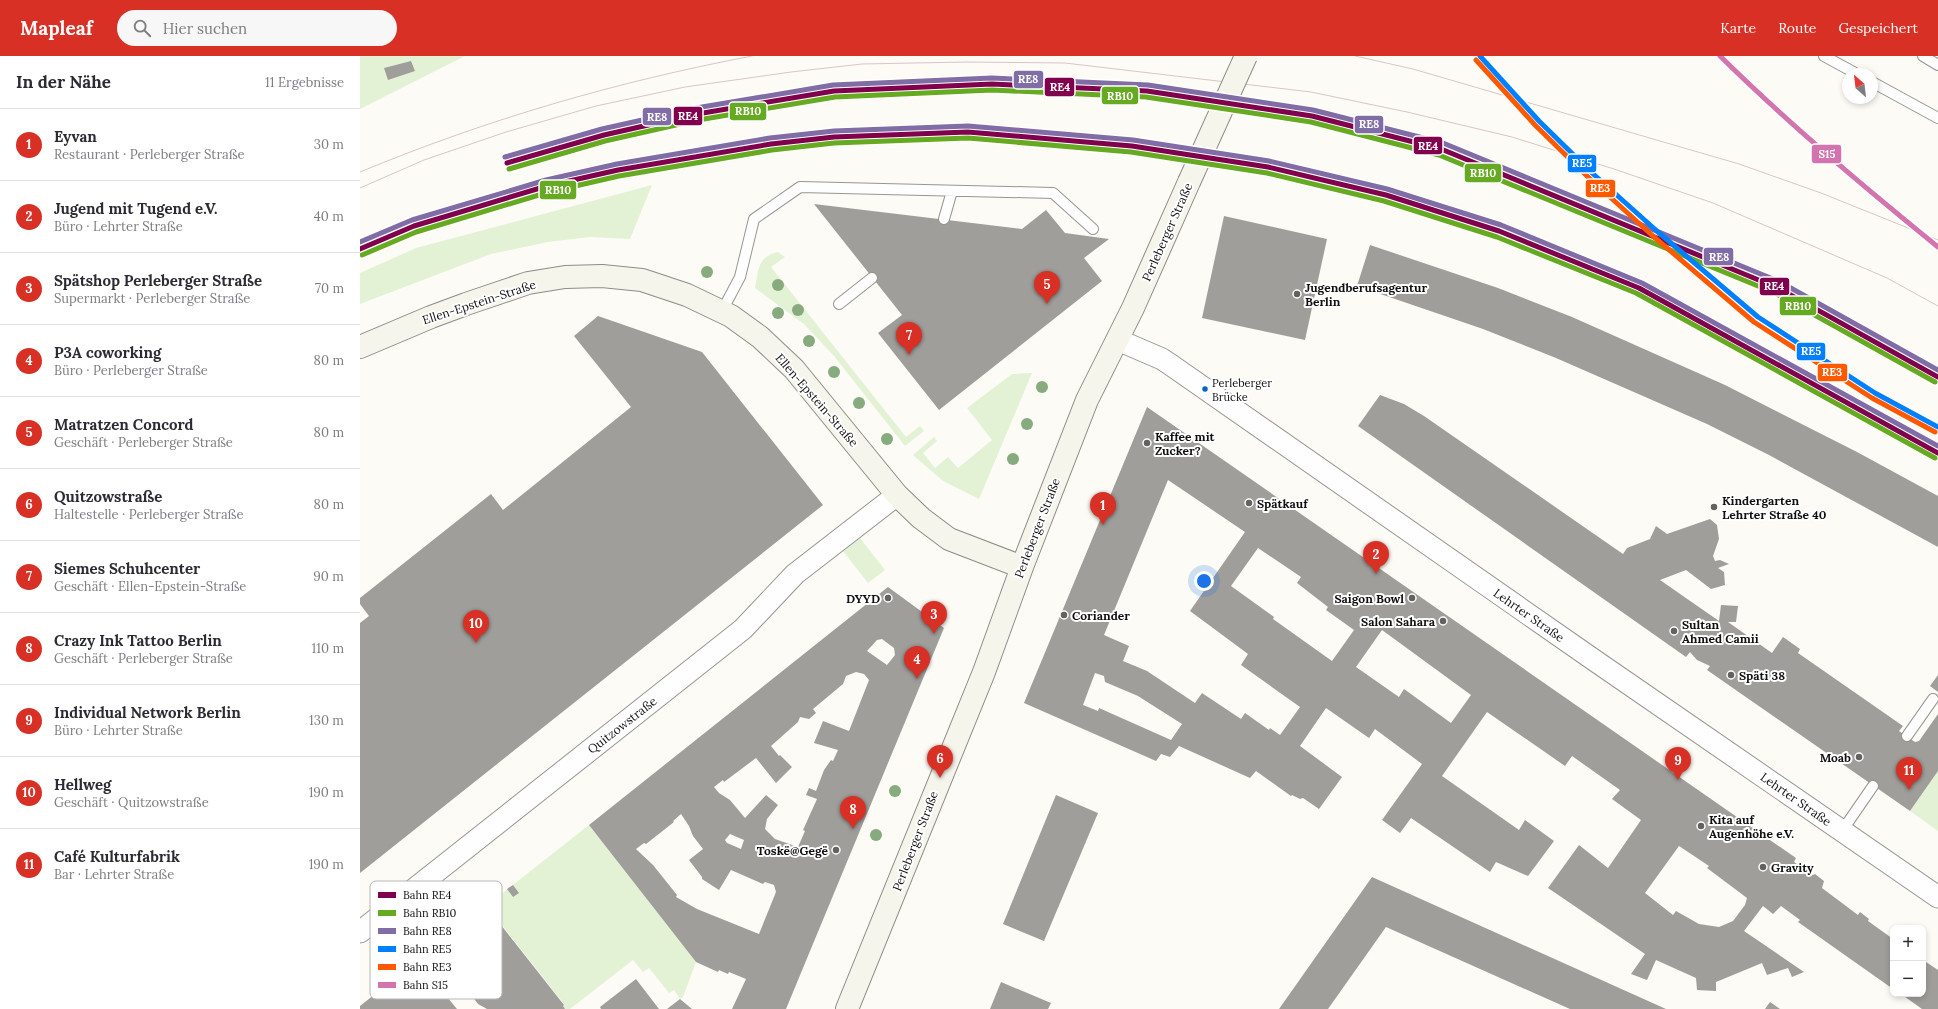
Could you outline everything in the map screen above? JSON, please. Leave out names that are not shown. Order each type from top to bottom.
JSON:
[{"type":"main road","name":"Perleberger Straße","points":[[847,1009],[915,844],[992,650],[1022,567],[1091,389],[1118,340],[1246,56]]},
{"type":"main road","name":"Ellen-Epstein-Straße","points":[[360,347],[431,316],[528,284],[565,277],[602,276],[642,280],[687,295],[722,311],[760,336],[794,369],[897,495],[921,518],[949,539],[1022,567]]},
{"type":"street","name":"Lehrter Straße","points":[[1118,340],[1162,359],[1171,365],[1594,660],[1938,897]]},
{"type":"street","name":"Quitzowstraße","points":[[424,881],[743,629],[795,574],[897,495]]},
{"type":"street","name":"Quitzowstraße","points":[[360,932],[370,924]]},
{"type":"lane","points":[[1824,56],[1846,68]]},
{"type":"lane","points":[[1922,56],[1938,65]]},
{"type":"lane","points":[[1878,85],[1938,118]]},
{"type":"lane","points":[[722,311],[740,276],[754,219],[800,187],[1053,193],[1093,229]]},
{"type":"lane","points":[[944,220],[952,191]]},
{"type":"lane","points":[[839,304],[872,278]]},
{"type":"lane","points":[[1907,736],[1933,699]]},
{"type":"lane","points":[[1842,831],[1873,786]]},
{"type":"green space","points":[[360,56],[465,56],[360,109]]},
{"type":"green space","points":[[652,185],[630,239],[590,237],[548,242],[491,254],[360,304],[360,273],[416,248]]},
{"type":"green space","points":[[778,252],[785,257],[771,267],[906,437],[920,426],[924,431],[905,446],[834,356],[804,324],[755,288],[760,265],[766,257]]},
{"type":"green space","points":[[1032,373],[979,499],[943,481],[913,455],[934,437],[937,441],[923,453],[935,468],[948,457],[958,468],[992,440],[967,408],[1012,374]]},
{"type":"green space","points":[[860,538],[885,570],[868,583],[843,551]]},
{"type":"green space","points":[[1938,771],[1938,831],[1910,811]]},
{"type":"green space","points":[[589,825],[696,962],[683,997],[680,999],[674,990],[669,993],[649,968],[643,972],[633,960],[570,1009],[565,1009],[563,1006],[564,1004],[502,925],[502,894]]},
{"type":"building","points":[[411,61],[415,71],[388,80],[384,68]]},
{"type":"building","points":[[814,204],[1022,229],[1046,210],[1065,233],[1109,239],[1084,258],[1102,281],[939,410],[878,333],[902,315]]},
{"type":"building","points":[[1224,216],[1327,239],[1305,340],[1202,318]]},
{"type":"building","points":[[1370,245],[1498,288],[1572,317],[1725,385],[1857,452],[1938,496],[1938,547],[1769,455],[1707,424],[1556,358],[1483,329],[1357,286]]},
{"type":"building","points":[[598,316],[702,352],[823,505],[360,873],[360,623],[369,616],[360,604],[360,598],[491,494],[503,510],[631,407],[574,336]]},
{"type":"building","points":[[1380,395],[1404,404],[1424,416],[1623,554],[1627,548],[1650,539],[1656,526],[1667,534],[1710,519],[1717,525],[1719,539],[1713,556],[1715,561],[1720,560],[1729,564],[1718,568],[1724,572],[1725,585],[1711,589],[1686,570],[1660,580],[1719,621],[1721,605],[1738,606],[1736,622],[1728,622],[1772,653],[1783,637],[1800,649],[1798,653],[1903,726],[1899,731],[1915,742],[1919,741],[1938,714],[1938,771],[1910,811],[1707,670],[1710,666],[1697,660],[1690,652],[1686,657],[1358,426]]},
{"type":"building","points":[[1147,407],[1796,858],[1794,862],[1824,881],[1822,888],[1858,915],[1860,912],[1869,919],[1868,921],[1890,937],[1890,987],[1798,922],[1800,920],[1781,906],[1773,914],[1763,906],[1744,931],[1804,972],[1792,977],[1788,968],[1767,975],[1762,963],[1716,982],[1716,991],[1697,990],[1696,978],[1656,960],[1647,980],[1631,974],[1645,954],[1548,888],[1579,845],[1608,868],[1641,820],[1612,799],[1620,790],[1572,756],[1565,766],[1487,712],[1442,776],[1519,830],[1525,820],[1554,841],[1528,876],[1496,862],[1490,872],[1411,818],[1400,833],[1382,820],[1422,764],[1375,729],[1369,738],[1326,708],[1300,746],[1342,777],[1319,809],[1303,798],[1300,799],[1292,795],[1291,796],[1256,771],[1250,778],[1179,746],[1170,757],[1161,754],[1156,761],[1024,703]],"holes":[[[1168,480],[1245,532],[1190,611],[1248,654],[1241,665],[1300,707],[1280,735],[1270,728],[1269,730],[1245,713],[1241,719],[1202,693],[1195,703],[1147,671],[1123,661],[1129,646],[1104,635]],[[1258,548],[1301,577],[1297,583],[1328,607],[1326,610],[1354,630],[1332,661],[1273,619],[1274,617],[1231,586]],[[1382,630],[1471,695],[1451,723],[1404,689],[1399,697],[1356,667]],[[1095,673],[1104,676],[1105,682],[1138,696],[1182,724],[1171,740],[1099,708],[1098,711],[1083,705]],[[1679,846],[1709,866],[1707,868],[1747,898],[1745,905],[1733,921],[1719,927],[1699,924],[1676,911],[1673,915],[1645,893]]]},
{"type":"building","points":[[888,587],[944,628],[786,1009],[732,1009],[746,979],[729,972],[728,974],[719,970],[718,972],[696,962],[589,825]],"holes":[[[882,639],[894,648],[895,655],[887,665],[867,651],[877,640]],[[856,672],[864,674],[869,680],[849,731],[823,721],[814,743],[838,750],[833,761],[831,760],[824,770],[816,791],[809,788],[806,795],[817,799],[803,830],[805,831],[798,847],[775,839],[765,829],[767,819],[778,805],[766,795],[745,818],[730,800],[719,793],[714,787],[723,780],[724,782],[756,758],[776,783],[792,767],[780,755],[779,756],[771,746],[798,722],[800,717],[809,719],[816,713],[813,709],[843,684],[846,676]],[[681,814],[689,826],[693,836],[703,849],[689,860],[702,879],[719,890],[731,870],[763,884],[765,882],[774,885],[776,892],[759,934],[697,909],[676,897],[677,895],[653,865],[636,849],[644,843],[646,844],[674,822],[673,821]],[[730,834],[744,840],[741,849],[727,843],[725,840]]]},
{"type":"building","points":[[1938,675],[1938,692],[1930,686]]},
{"type":"building","points":[[1056,795],[1098,813],[1044,941],[1003,924]]},
{"type":"building","points":[[1372,877],[1666,1009],[1570,1009],[1386,927],[1328,1009],[1279,1009]]},
{"type":"building","points":[[513,885],[519,893],[513,897],[507,889]]},
{"type":"building","points":[[502,926],[564,1005],[563,1006],[565,1009],[487,1009],[478,1004],[474,999],[502,999]]},
{"type":"building","points":[[1926,962],[1938,970],[1938,1009],[1922,1009],[1905,997],[1926,997]]},
{"type":"building","points":[[636,979],[659,1009],[601,1009],[600,1007]]},
{"type":"building","points":[[1001,982],[1051,1003],[1048,1009],[990,1009]]},
{"type":"building","points":[[370,998],[449,999],[457,1009],[360,1009],[360,1006]]},
{"type":"building","points":[[680,999],[692,1009],[667,1009]]},
{"type":"building","points":[[1770,1002],[1780,1009],[1765,1009]]},
{"type":"tram line","points":[[360,172],[456,135],[553,104],[651,78],[752,56]]},
{"type":"tram line","points":[[1355,56],[1413,69],[1739,164],[1821,193],[1938,240]]},
{"type":"tram line","points":[[360,188],[424,160],[506,132],[596,106],[685,87],[791,72],[862,64],[967,62],[1065,63],[1311,92],[1407,112],[1512,137],[1614,169],[1713,203],[1887,278],[1938,306]]},
{"type":"rail line","name":"RE5","points":[[1480,56],[1539,121],[1591,172],[1658,232],[1758,317],[1875,393],[1938,427]]},
{"type":"rail line","name":"S15","points":[[1720,56],[1827,154],[1938,247]]},
{"type":"rail line","name":"RE3","points":[[1476,60],[1535,125],[1587,176],[1654,237],[1754,322],[1872,398],[1935,432]]},
{"type":"rail line","name":"RE8","points":[[505,157],[602,129],[696,108],[833,85],[992,78],[1148,85],[1313,110],[1443,143],[1780,282],[1938,370]]},
{"type":"rail line","name":"RE4","points":[[507,163],[604,135],[697,114],[834,91],[992,84],[1147,91],[1312,116],[1441,149],[1778,288],[1938,377]]},
{"type":"rail line","name":"RB10","points":[[509,169],[605,141],[698,120],[835,97],[992,90],[1146,97],[1311,122],[1439,155],[1775,293],[1935,382]]},
{"type":"rail line","name":"RE8","points":[[360,242],[412,220],[546,180],[617,164],[770,138],[834,131],[968,126],[1133,140],[1269,161],[1387,189],[1501,225],[1642,283],[1938,446]]},
{"type":"rail line","name":"RE4","points":[[360,249],[414,226],[547,186],[618,170],[771,144],[834,137],[968,132],[1132,146],[1268,167],[1386,195],[1499,231],[1639,288],[1938,453]]},
{"type":"rail line","name":"RB10","points":[[362,255],[416,232],[549,192],[619,176],[772,150],[834,143],[968,138],[1131,152],[1267,173],[1384,201],[1497,237],[1636,293],[1935,458]]},
{"type":"place","name":"Jugendberufsagentur Berlin","points":[[1297,294]]},
{"type":"place","name":"Matratzen Concord","points":[[1047,304]]},
{"type":"place","name":"Siemes Schuhcenter","points":[[909,355]]},
{"type":"place","name":"Perleberger Brücke","points":[[1205,389]]},
{"type":"place","name":"Kaffee mit Zucker?","points":[[1147,443]]},
{"type":"place","name":"Spätkauf","points":[[1249,503]]},
{"type":"place","name":"Kindergarten Lehrter Straße 40","points":[[1714,507]]},
{"type":"place","name":"Eyvan","points":[[1103,525]]},
{"type":"place","name":"Jugend mit Tugend e.V.","points":[[1376,574]]},
{"type":"place","name":"DYYD","points":[[888,598]]},
{"type":"place","name":"Saigon Bowl","points":[[1412,598]]},
{"type":"place","name":"Coriander","points":[[1064,615]]},
{"type":"place","name":"Salon Sahara","points":[[1443,621]]},
{"type":"place","name":"Sultan Ahmed Camii","points":[[1674,631]]},
{"type":"place","name":"Spätshop Perleberger Straße","points":[[934,634]]},
{"type":"place","name":"Hellweg","points":[[476,643]]},
{"type":"place","name":"Späti 38","points":[[1731,675]]},
{"type":"place","name":"P3A coworking","points":[[917,679]]},
{"type":"place","name":"Moab","points":[[1859,757]]},
{"type":"place","name":"Quitzowstraße","points":[[940,778]]},
{"type":"place","name":"Individual Network Berlin","points":[[1678,780]]},
{"type":"place","name":"Café Kulturfabrik","points":[[1909,790]]},
{"type":"place","name":"Kita auf Augenhöhe e.V.","points":[[1701,826]]},
{"type":"place","name":"Crazy Ink Tattoo Berlin","points":[[853,829]]},
{"type":"place","name":"Toskë@Gegë","points":[[836,850]]},
{"type":"place","name":"Gravity","points":[[1763,867]]}]
